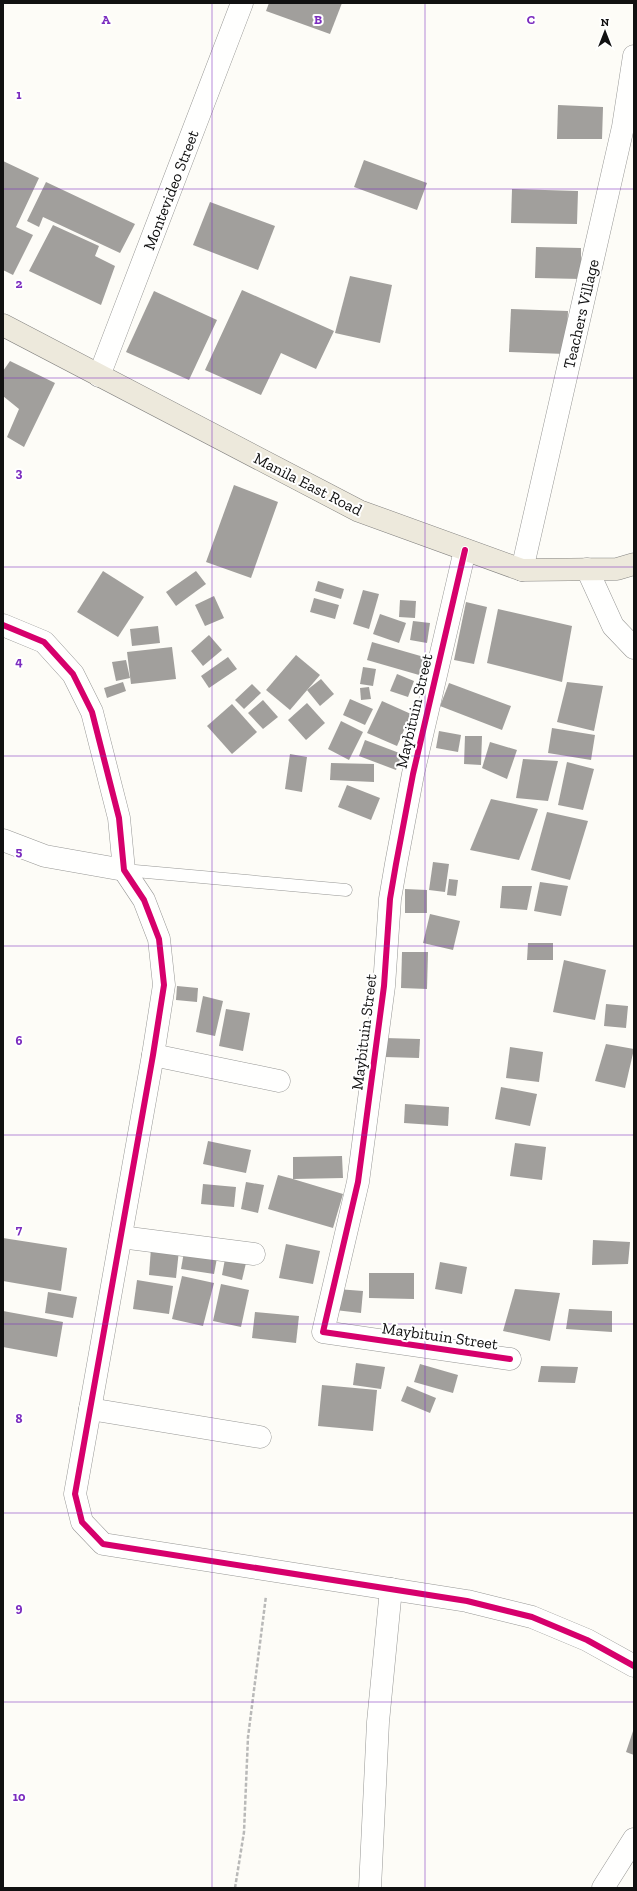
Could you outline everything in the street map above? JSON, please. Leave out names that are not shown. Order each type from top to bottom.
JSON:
[{"type":"main road","name":"Manila East Road","points":[[3,325],[359,511],[522,570],[618,569],[634,564]]},
{"type":"street","name":"Montevideo Street","points":[[99,376],[242,3]]},
{"type":"street","name":"Teachers Village","points":[[522,570],[623,127],[634,56]]},
{"type":"street","name":"Maybituin Street","points":[[465,550],[413,774],[396,864],[390,899],[384,986],[358,1182],[323,1332],[510,1359]]},
{"type":"street","points":[[587,569],[613,626],[634,648]]},
{"type":"street","points":[[3,625],[44,642],[73,674],[92,712],[119,818],[124,870],[144,900],[159,939],[164,985],[153,1055],[75,1494],[82,1522],[103,1544],[467,1601],[532,1617],[587,1640],[634,1666]]},
{"type":"street","points":[[3,840],[45,856],[124,870]]},
{"type":"street","points":[[153,1055],[279,1081]]},
{"type":"street","points":[[121,1237],[254,1254]]},
{"type":"street","points":[[90,1409],[260,1437]]},
{"type":"street","points":[[370,1888],[378,1722],[391,1589]]},
{"type":"street","points":[[602,1888],[634,1839]]},
{"type":"lane","points":[[124,870],[346,890]]},
{"type":"path","points":[[235,1888],[244,1832],[248,1737],[269,1570]]},
{"type":"building","points":[[269,3],[342,3],[330,34],[266,11]]},
{"type":"building","points":[[558,105],[603,107],[602,139],[557,139]]},
{"type":"building","points":[[364,160],[427,183],[417,210],[354,187]]},
{"type":"building","points":[[3,161],[39,178],[16,227],[33,235],[13,275],[3,270]]},
{"type":"building","points":[[46,182],[135,224],[120,253],[43,217],[39,227],[27,221]]},
{"type":"building","points":[[512,189],[578,191],[577,224],[511,223]]},
{"type":"building","points":[[210,202],[275,226],[258,270],[193,245]]},
{"type":"building","points":[[53,225],[99,246],[95,256],[115,266],[101,305],[29,271]]},
{"type":"building","points":[[536,247],[581,248],[581,279],[535,278]]},
{"type":"building","points":[[350,276],[392,285],[380,343],[335,333]]},
{"type":"building","points":[[242,290],[334,331],[316,369],[281,353],[261,395],[205,370]]},
{"type":"building","points":[[154,291],[217,320],[189,380],[126,352]]},
{"type":"building","points":[[511,309],[568,311],[566,354],[509,352]]},
{"type":"building","points":[[10,361],[55,383],[24,447],[7,437],[19,409],[3,396],[3,371]]},
{"type":"building","points":[[234,485],[278,502],[251,578],[206,562]]},
{"type":"building","points":[[103,571],[144,597],[118,637],[77,612]]},
{"type":"building","points":[[196,571],[206,584],[176,606],[166,592]]},
{"type":"building","points":[[318,581],[344,589],[341,599],[315,591]]},
{"type":"building","points":[[363,590],[379,594],[369,629],[353,624]]},
{"type":"building","points":[[214,596],[224,618],[205,626],[195,605]]},
{"type":"building","points":[[314,598],[339,605],[335,619],[310,612]]},
{"type":"building","points":[[400,600],[416,601],[415,618],[399,617]]},
{"type":"building","points":[[466,602],[487,607],[474,664],[454,660]]},
{"type":"building","points":[[498,609],[572,626],[562,682],[487,663]]},
{"type":"building","points":[[380,614],[406,623],[399,643],[373,634]]},
{"type":"building","points":[[413,621],[430,623],[427,643],[410,640]]},
{"type":"building","points":[[158,626],[160,643],[132,646],[130,629]]},
{"type":"building","points":[[209,635],[222,650],[203,666],[191,651]]},
{"type":"building","points":[[372,642],[424,657],[419,675],[367,660]]},
{"type":"building","points":[[172,647],[176,679],[131,684],[127,652]]},
{"type":"building","points":[[296,655],[320,675],[290,710],[266,690]]},
{"type":"building","points":[[228,657],[237,669],[209,688],[201,676]]},
{"type":"building","points":[[126,660],[130,678],[116,681],[112,662]]},
{"type":"building","points":[[363,667],[376,669],[373,686],[360,684]]},
{"type":"building","points":[[397,674],[414,681],[408,697],[390,691]]},
{"type":"building","points":[[321,679],[334,694],[320,706],[307,690]]},
{"type":"building","points":[[123,682],[126,691],[107,698],[104,688]]},
{"type":"building","points":[[567,682],[603,686],[594,731],[557,722]]},
{"type":"building","points":[[449,683],[511,706],[502,730],[440,706]]},
{"type":"building","points":[[252,684],[261,693],[244,709],[235,700]]},
{"type":"building","points":[[369,687],[371,699],[361,700],[360,688]]},
{"type":"building","points":[[350,699],[373,709],[365,725],[343,715]]},
{"type":"building","points":[[263,700],[278,717],[263,729],[248,713]]},
{"type":"building","points":[[382,701],[411,714],[397,746],[367,733]]},
{"type":"building","points":[[307,703],[325,723],[306,740],[288,720]]},
{"type":"building","points":[[232,704],[257,732],[232,754],[207,726]]},
{"type":"building","points":[[341,721],[363,732],[349,760],[328,749]]},
{"type":"building","points":[[552,728],[595,735],[591,760],[548,753]]},
{"type":"building","points":[[439,731],[461,735],[458,752],[436,748]]},
{"type":"building","points":[[465,736],[482,736],[481,765],[464,764]]},
{"type":"building","points":[[365,740],[402,754],[396,770],[359,756]]},
{"type":"building","points":[[490,742],[517,750],[507,779],[482,768]]},
{"type":"building","points":[[290,754],[307,757],[302,792],[285,789]]},
{"type":"building","points":[[523,759],[558,761],[548,801],[516,798]]},
{"type":"building","points":[[567,762],[594,769],[583,810],[558,805]]},
{"type":"building","points":[[331,763],[374,764],[374,782],[330,780]]},
{"type":"building","points":[[347,785],[380,798],[371,820],[338,807]]},
{"type":"building","points":[[491,799],[538,809],[519,860],[470,850]]},
{"type":"building","points":[[547,812],[588,821],[570,880],[531,870]]},
{"type":"building","points":[[433,862],[449,864],[445,892],[429,890]]},
{"type":"building","points":[[449,879],[458,880],[456,896],[447,895]]},
{"type":"building","points":[[540,882],[568,886],[561,916],[534,911]]},
{"type":"building","points":[[502,886],[532,886],[527,910],[500,908]]},
{"type":"building","points":[[405,889],[427,890],[427,913],[405,913]]},
{"type":"building","points":[[430,914],[460,921],[453,950],[423,943]]},
{"type":"building","points":[[528,943],[553,943],[553,960],[527,960]]},
{"type":"building","points":[[402,952],[428,952],[427,989],[401,988]]},
{"type":"building","points":[[564,960],[606,970],[595,1020],[553,1012]]},
{"type":"building","points":[[177,986],[198,988],[197,1002],[176,1000]]},
{"type":"building","points":[[203,996],[223,1001],[215,1036],[196,1032]]},
{"type":"building","points":[[606,1004],[628,1006],[626,1028],[604,1026]]},
{"type":"building","points":[[226,1009],[250,1013],[243,1051],[219,1046]]},
{"type":"building","points":[[385,1038],[420,1039],[419,1058],[385,1057]]},
{"type":"building","points":[[606,1044],[634,1049],[625,1088],[595,1081]]},
{"type":"building","points":[[510,1047],[543,1052],[539,1082],[506,1078]]},
{"type":"building","points":[[501,1087],[537,1094],[530,1126],[495,1119]]},
{"type":"building","points":[[405,1104],[449,1107],[448,1126],[404,1123]]},
{"type":"building","points":[[208,1141],[251,1150],[246,1173],[203,1164]]},
{"type":"building","points":[[515,1143],[546,1147],[542,1180],[510,1176]]},
{"type":"building","points":[[342,1156],[343,1178],[293,1179],[293,1157]]},
{"type":"building","points":[[278,1175],[343,1194],[333,1228],[268,1209]]},
{"type":"building","points":[[246,1182],[264,1185],[258,1213],[241,1209]]},
{"type":"building","points":[[203,1184],[236,1187],[234,1207],[201,1204]]},
{"type":"building","points":[[3,1238],[67,1248],[61,1291],[3,1281]]},
{"type":"building","points":[[593,1240],[630,1242],[628,1264],[592,1265]]},
{"type":"building","points":[[286,1244],[320,1251],[313,1284],[279,1278]]},
{"type":"building","points":[[151,1248],[179,1250],[176,1278],[149,1275]]},
{"type":"building","points":[[184,1252],[217,1258],[214,1274],[181,1269]]},
{"type":"building","points":[[225,1259],[246,1263],[242,1280],[222,1275]]},
{"type":"building","points":[[440,1262],[467,1267],[462,1294],[435,1289]]},
{"type":"building","points":[[369,1273],[414,1273],[414,1299],[369,1298]]},
{"type":"building","points":[[182,1276],[214,1283],[203,1326],[172,1319]]},
{"type":"building","points":[[137,1280],[173,1286],[169,1314],[133,1309]]},
{"type":"building","points":[[221,1284],[249,1290],[241,1327],[213,1321]]},
{"type":"building","points":[[337,1289],[363,1291],[361,1313],[335,1310]]},
{"type":"building","points":[[515,1289],[560,1293],[550,1341],[503,1331]]},
{"type":"building","points":[[48,1292],[77,1297],[73,1318],[45,1313]]},
{"type":"building","points":[[569,1309],[612,1311],[612,1332],[566,1329]]},
{"type":"building","points":[[3,1311],[63,1322],[57,1357],[3,1347]]},
{"type":"building","points":[[255,1312],[299,1316],[296,1343],[252,1338]]},
{"type":"building","points":[[356,1363],[385,1367],[381,1389],[353,1385]]},
{"type":"building","points":[[420,1364],[458,1375],[453,1393],[414,1382]]},
{"type":"building","points":[[541,1366],[578,1367],[575,1383],[538,1382]]},
{"type":"building","points":[[322,1385],[377,1390],[373,1431],[318,1426]]},
{"type":"building","points":[[407,1386],[436,1398],[430,1413],[401,1401]]},
{"type":"building","points":[[634,1728],[634,1755],[626,1752]]},
{"type":"cycle path","points":[[465,550],[413,774],[396,864],[390,899],[384,986],[358,1182],[323,1332],[510,1359]]},
{"type":"cycle path","points":[[3,625],[44,642],[73,674],[92,712],[119,818],[124,870],[144,900],[159,939],[164,985],[153,1055],[75,1494],[82,1522],[103,1544],[467,1601],[532,1617],[587,1640],[634,1666]]}]
